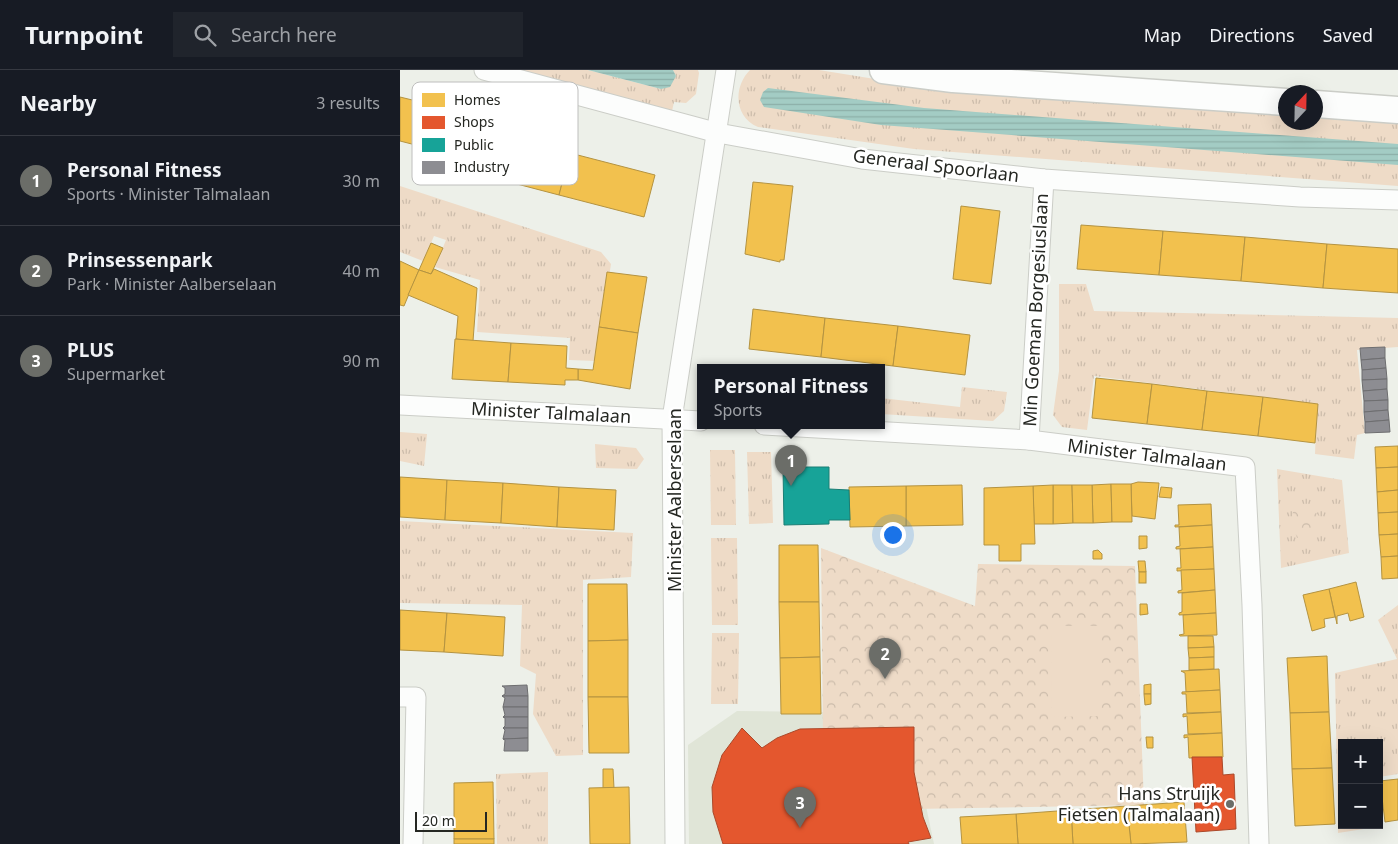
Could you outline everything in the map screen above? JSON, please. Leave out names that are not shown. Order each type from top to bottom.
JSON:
[{"type":"street","name":"Generaal Spoorlaan","points":[[484,70],[529,82]]},
{"type":"street","name":"Minister Aalberselaan","points":[[675,844],[672,419],[718,133],[726,70]]},
{"type":"street","points":[[883,70],[954,78],[1278,101]]},
{"type":"street","name":"Generaal Spoorlaan","points":[[578,95],[718,133],[862,159],[1044,179],[1300,197],[1398,200]]},
{"type":"street","points":[[1323,105],[1398,110]]},
{"type":"street","name":"Min Goeman Borgesiuslaan","points":[[1029,440],[1044,179]]},
{"type":"street","name":"Minister Talmalaan","points":[[400,405],[697,421]]},
{"type":"street","name":"Minister Talmalaan","points":[[835,429],[1029,440],[1245,467],[1252,605],[1259,844]]},
{"type":"street","points":[[400,697],[416,697],[413,844]]},
{"type":"shaded area","points":[[737,711],[901,713],[912,740],[934,844],[689,844],[688,745]]},
{"type":"green space","points":[[513,70],[588,70],[661,89],[676,76],[673,70],[698,70],[699,73],[696,94],[686,103],[674,102],[672,111],[578,87],[578,82],[560,82]]},
{"type":"green space","points":[[750,70],[819,70],[881,80],[1278,111],[1278,130],[1323,130],[1323,115],[1398,121],[1398,186],[914,149],[758,127],[744,116],[740,109],[739,93],[744,77]]},
{"type":"green space","points":[[400,186],[601,252],[611,264],[596,361],[569,360],[570,338],[477,332],[480,280],[435,267],[446,240],[434,236],[423,261],[400,252]]},
{"type":"green space","points":[[1059,284],[1086,284],[1094,311],[1398,318],[1398,347],[1357,350],[1365,433],[1357,435],[1354,459],[1315,454],[1317,404],[1094,376],[1087,430],[1062,427],[1053,415],[1059,371]]},
{"type":"green space","points":[[962,387],[1007,392],[1004,411],[993,421],[885,414],[885,398],[960,407]]},
{"type":"green space","points":[[400,432],[427,434],[424,466],[400,461]]},
{"type":"green space","points":[[595,444],[636,448],[644,459],[637,469],[596,468]]},
{"type":"green space","points":[[710,450],[735,450],[736,525],[711,525]]},
{"type":"green space","points":[[747,452],[771,452],[773,523],[749,524]]},
{"type":"green space","points":[[1277,469],[1342,480],[1349,553],[1281,568]]},
{"type":"green space","points":[[1308,505],[1321,518],[1317,527],[1297,538],[1291,521],[1293,512]]},
{"type":"green space","points":[[400,521],[633,533],[631,577],[583,580],[583,755],[556,756],[533,714],[536,674],[520,666],[522,605],[400,603]]},
{"type":"green space","points":[[711,538],[737,538],[738,625],[712,625]]},
{"type":"green space","points":[[821,548],[975,606],[978,564],[1135,566],[1144,805],[912,809],[823,735]]},
{"type":"green space","points":[[1398,605],[1398,774],[1383,776],[1383,739],[1338,739],[1338,829],[1364,829],[1338,833],[1335,673],[1397,659],[1378,620]]},
{"type":"green space","points":[[1051,626],[1100,626],[1100,716],[1052,717]]},
{"type":"green space","points":[[712,633],[739,633],[738,704],[711,704]]},
{"type":"green space","points":[[548,772],[548,844],[497,844],[496,774]]},
{"type":"water","points":[[588,70],[673,70],[676,76],[670,87],[661,89]]},
{"type":"water","points":[[768,88],[924,108],[1398,144],[1398,165],[881,125],[764,107],[760,100],[763,92]]},
{"type":"building: Homes","points":[[400,97],[412,100],[412,144],[400,141]]},
{"type":"building: Homes","points":[[578,155],[655,175],[644,217],[559,195],[562,185],[578,185]]},
{"type":"building: Homes","points":[[753,182],[793,186],[784,260],[780,260],[780,262],[745,254]]},
{"type":"building: Homes","points":[[521,185],[562,185],[559,195]]},
{"type":"building: Homes","points":[[961,206],[1000,211],[991,284],[953,279]]},
{"type":"building: Homes","points":[[1081,225],[1163,231],[1159,275],[1077,269]]},
{"type":"building: Homes","points":[[1163,231],[1245,237],[1241,281],[1159,275]]},
{"type":"building: Homes","points":[[1245,237],[1327,244],[1323,288],[1241,281]]},
{"type":"building: Homes","points":[[431,243],[443,248],[431,274],[419,270]]},
{"type":"building: Homes","points":[[1327,244],[1398,249],[1398,293],[1323,288]]},
{"type":"building: Homes","points":[[400,261],[419,270],[404,306],[400,305]]},
{"type":"building: Homes","points":[[434,269],[477,288],[473,341],[456,339],[458,316],[408,295],[419,270],[431,274]]},
{"type":"building: Homes","points":[[607,272],[647,277],[638,333],[599,327]]},
{"type":"building: Homes","points":[[753,309],[825,318],[821,357],[749,349]]},
{"type":"building: Homes","points":[[825,318],[898,326],[893,366],[821,357]]},
{"type":"building: Homes","points":[[898,326],[970,335],[965,375],[893,366]]},
{"type":"building: Homes","points":[[599,327],[638,333],[630,389],[578,380],[578,369],[593,370]]},
{"type":"building: Homes","points":[[455,339],[511,343],[508,382],[452,379]]},
{"type":"building: Homes","points":[[511,343],[567,346],[566,368],[578,369],[578,380],[565,380],[565,385],[508,382]]},
{"type":"building: Homes","points":[[1096,378],[1152,384],[1147,424],[1092,418]]},
{"type":"building: Homes","points":[[1152,384],[1207,391],[1202,430],[1147,424]]},
{"type":"building: Homes","points":[[1207,391],[1263,397],[1258,436],[1202,430]]},
{"type":"building: Homes","points":[[1263,397],[1318,404],[1315,443],[1258,436]]},
{"type":"building: Homes","points":[[1398,446],[1398,467],[1376,468],[1375,447]]},
{"type":"building: Homes","points":[[1398,467],[1398,490],[1377,492],[1376,468]]},
{"type":"building: Homes","points":[[400,477],[447,480],[445,520],[400,517]]},
{"type":"building: Homes","points":[[447,480],[503,483],[501,523],[445,520]]},
{"type":"building: Homes","points":[[1138,482],[1159,483],[1155,519],[1132,516],[1131,484]]},
{"type":"building: Homes","points":[[503,483],[559,487],[557,527],[501,523]]},
{"type":"building: Homes","points":[[1111,484],[1112,522],[1093,523],[1092,485]]},
{"type":"building: Homes","points":[[1111,484],[1131,484],[1132,522],[1112,522]]},
{"type":"building: Homes","points":[[962,485],[963,525],[906,526],[906,486]]},
{"type":"building: Homes","points":[[1053,485],[1072,485],[1073,523],[1053,524]]},
{"type":"building: Homes","points":[[1053,485],[1053,524],[1034,524],[1033,486]]},
{"type":"building: Homes","points":[[1072,485],[1092,485],[1093,523],[1073,523]]},
{"type":"building: Homes","points":[[906,486],[906,526],[850,527],[849,487]]},
{"type":"building: Homes","points":[[1033,486],[1035,544],[1021,544],[1021,561],[999,561],[999,545],[984,545],[984,488]]},
{"type":"building: Homes","points":[[559,487],[616,490],[614,530],[557,527]]},
{"type":"building: Homes","points":[[1161,487],[1172,488],[1171,498],[1159,497]]},
{"type":"building: Homes","points":[[1398,490],[1398,512],[1378,513],[1377,492]]},
{"type":"building: Homes","points":[[1211,504],[1212,525],[1175,527],[1175,525],[1179,525],[1178,505]]},
{"type":"building: Homes","points":[[1398,512],[1398,534],[1379,535],[1378,513]]},
{"type":"building: Homes","points":[[1212,525],[1213,547],[1176,549],[1176,547],[1180,546],[1179,527]]},
{"type":"building: Homes","points":[[1398,534],[1398,556],[1381,557],[1379,535]]},
{"type":"building: Homes","points":[[1139,536],[1147,536],[1147,548],[1139,549]]},
{"type":"building: Homes","points":[[779,545],[818,545],[819,602],[779,602]]},
{"type":"building: Homes","points":[[1213,547],[1214,569],[1177,571],[1177,568],[1181,568],[1180,549]]},
{"type":"building: Homes","points":[[1098,550],[1102,554],[1102,559],[1093,559],[1093,551]]},
{"type":"building: Homes","points":[[1398,556],[1398,578],[1382,579],[1381,557]]},
{"type":"building: Homes","points":[[1138,561],[1145,561],[1146,572],[1139,572]]},
{"type":"building: Homes","points":[[1214,569],[1215,590],[1178,593],[1178,591],[1182,590],[1181,570]]},
{"type":"building: Homes","points":[[1139,572],[1146,572],[1146,583],[1139,583]]},
{"type":"building: Homes","points":[[1356,582],[1364,617],[1350,621],[1348,613],[1337,616],[1337,624],[1329,589]]},
{"type":"building: Homes","points":[[588,584],[627,584],[628,640],[588,641]]},
{"type":"building: Homes","points":[[1329,589],[1335,617],[1324,619],[1325,627],[1312,631],[1303,595]]},
{"type":"building: Homes","points":[[1215,590],[1216,613],[1179,615],[1182,612],[1182,593]]},
{"type":"building: Homes","points":[[779,602],[819,602],[820,657],[780,658]]},
{"type":"building: Homes","points":[[1140,604],[1147,604],[1148,614],[1140,615]]},
{"type":"building: Homes","points":[[400,610],[447,613],[444,652],[400,650]]},
{"type":"building: Homes","points":[[447,613],[505,617],[503,656],[444,652]]},
{"type":"building: Homes","points":[[1216,613],[1217,635],[1179,635],[1184,634],[1183,615]]},
{"type":"building: Homes","points":[[1188,636],[1213,636],[1214,647],[1188,648]]},
{"type":"building: Homes","points":[[628,640],[628,697],[588,697],[588,641]]},
{"type":"building: Homes","points":[[1214,647],[1214,657],[1189,658],[1188,648]]},
{"type":"building: Homes","points":[[1327,656],[1329,712],[1290,713],[1287,658]]},
{"type":"building: Homes","points":[[820,657],[821,714],[781,714],[780,658]]},
{"type":"building: Homes","points":[[1214,657],[1214,669],[1189,670],[1189,658]]},
{"type":"building: Homes","points":[[1219,669],[1220,690],[1186,692],[1185,673],[1181,671]]},
{"type":"building: Homes","points":[[1151,684],[1151,694],[1144,694],[1144,685]]},
{"type":"building: Homes","points":[[1220,690],[1221,712],[1187,713],[1186,694],[1182,694],[1182,692]]},
{"type":"building: Homes","points":[[1144,694],[1151,694],[1151,704],[1145,705]]},
{"type":"building: Homes","points":[[588,697],[628,697],[629,753],[589,753]]},
{"type":"building: Homes","points":[[1221,712],[1222,733],[1188,734],[1187,716],[1183,717],[1183,714]]},
{"type":"building: Homes","points":[[1329,712],[1332,768],[1292,769],[1290,713]]},
{"type":"building: Homes","points":[[1222,733],[1223,757],[1189,758],[1188,737],[1184,738],[1184,735]]},
{"type":"building: Homes","points":[[1146,737],[1153,737],[1153,748],[1147,748]]},
{"type":"building: Homes","points":[[1332,768],[1335,824],[1295,826],[1292,769]]},
{"type":"building: Homes","points":[[603,769],[613,769],[614,788],[603,788]]},
{"type":"building: Homes","points":[[1398,779],[1398,820],[1385,822],[1383,781]]},
{"type":"building: Homes","points":[[493,782],[494,839],[454,839],[454,783]]},
{"type":"building: Homes","points":[[629,787],[630,844],[590,844],[589,788]]},
{"type":"building: Homes","points":[[1184,802],[1187,842],[1131,844],[1127,806]]},
{"type":"building: Homes","points":[[1127,806],[1131,844],[1073,844],[1071,810]]},
{"type":"building: Homes","points":[[1071,810],[1073,844],[1018,844],[1016,814]]},
{"type":"building: Homes","points":[[1016,814],[1018,844],[962,844],[960,817]]},
{"type":"building: Homes","points":[[454,839],[494,839],[494,844],[454,844]]},
{"type":"building: Shops","points":[[914,727],[914,772],[923,817],[931,838],[908,842],[909,844],[723,844],[713,812],[712,787],[722,755],[742,728],[762,748],[777,738],[800,729]]},
{"type":"building: Shops","points":[[1192,757],[1222,757],[1223,775],[1234,774],[1236,829],[1196,832]]},
{"type":"building: Public","points":[[783,467],[829,467],[829,489],[849,490],[850,520],[829,520],[829,524],[784,525]]},
{"type":"building: Industry","points":[[1385,347],[1385,358],[1361,360],[1360,348]]},
{"type":"building: Industry","points":[[1385,358],[1386,368],[1362,370],[1361,360]]},
{"type":"building: Industry","points":[[1386,368],[1387,379],[1362,380],[1362,370]]},
{"type":"building: Industry","points":[[1387,379],[1387,389],[1363,391],[1362,380]]},
{"type":"building: Industry","points":[[1387,389],[1388,400],[1364,401],[1363,391]]},
{"type":"building: Industry","points":[[1388,400],[1388,410],[1364,412],[1364,401]]},
{"type":"building: Industry","points":[[1388,410],[1389,420],[1365,422],[1364,412]]},
{"type":"building: Industry","points":[[1389,420],[1390,432],[1365,433],[1365,422]]},
{"type":"building: Industry","points":[[527,685],[528,696],[502,696],[505,694],[505,688],[502,686]]},
{"type":"building: Industry","points":[[502,696],[528,696],[528,707],[503,707],[505,698]]},
{"type":"building: Industry","points":[[503,707],[528,707],[528,717],[503,717],[505,715]]},
{"type":"building: Industry","points":[[503,717],[528,717],[528,728],[503,728],[505,726],[505,718]]},
{"type":"building: Industry","points":[[503,728],[528,728],[528,738],[503,739],[505,730]]},
{"type":"building: Industry","points":[[528,738],[528,751],[504,751],[505,740],[503,739]]},
{"type":"place","name":"Personal Fitness","points":[[791,486]]},
{"type":"place","name":"Prinsessenpark","points":[[885,679]]},
{"type":"place","name":"Hans Struijk Fietsen (Talmalaan)","points":[[1230,804]]},
{"type":"place","name":"PLUS","points":[[800,828]]}]
